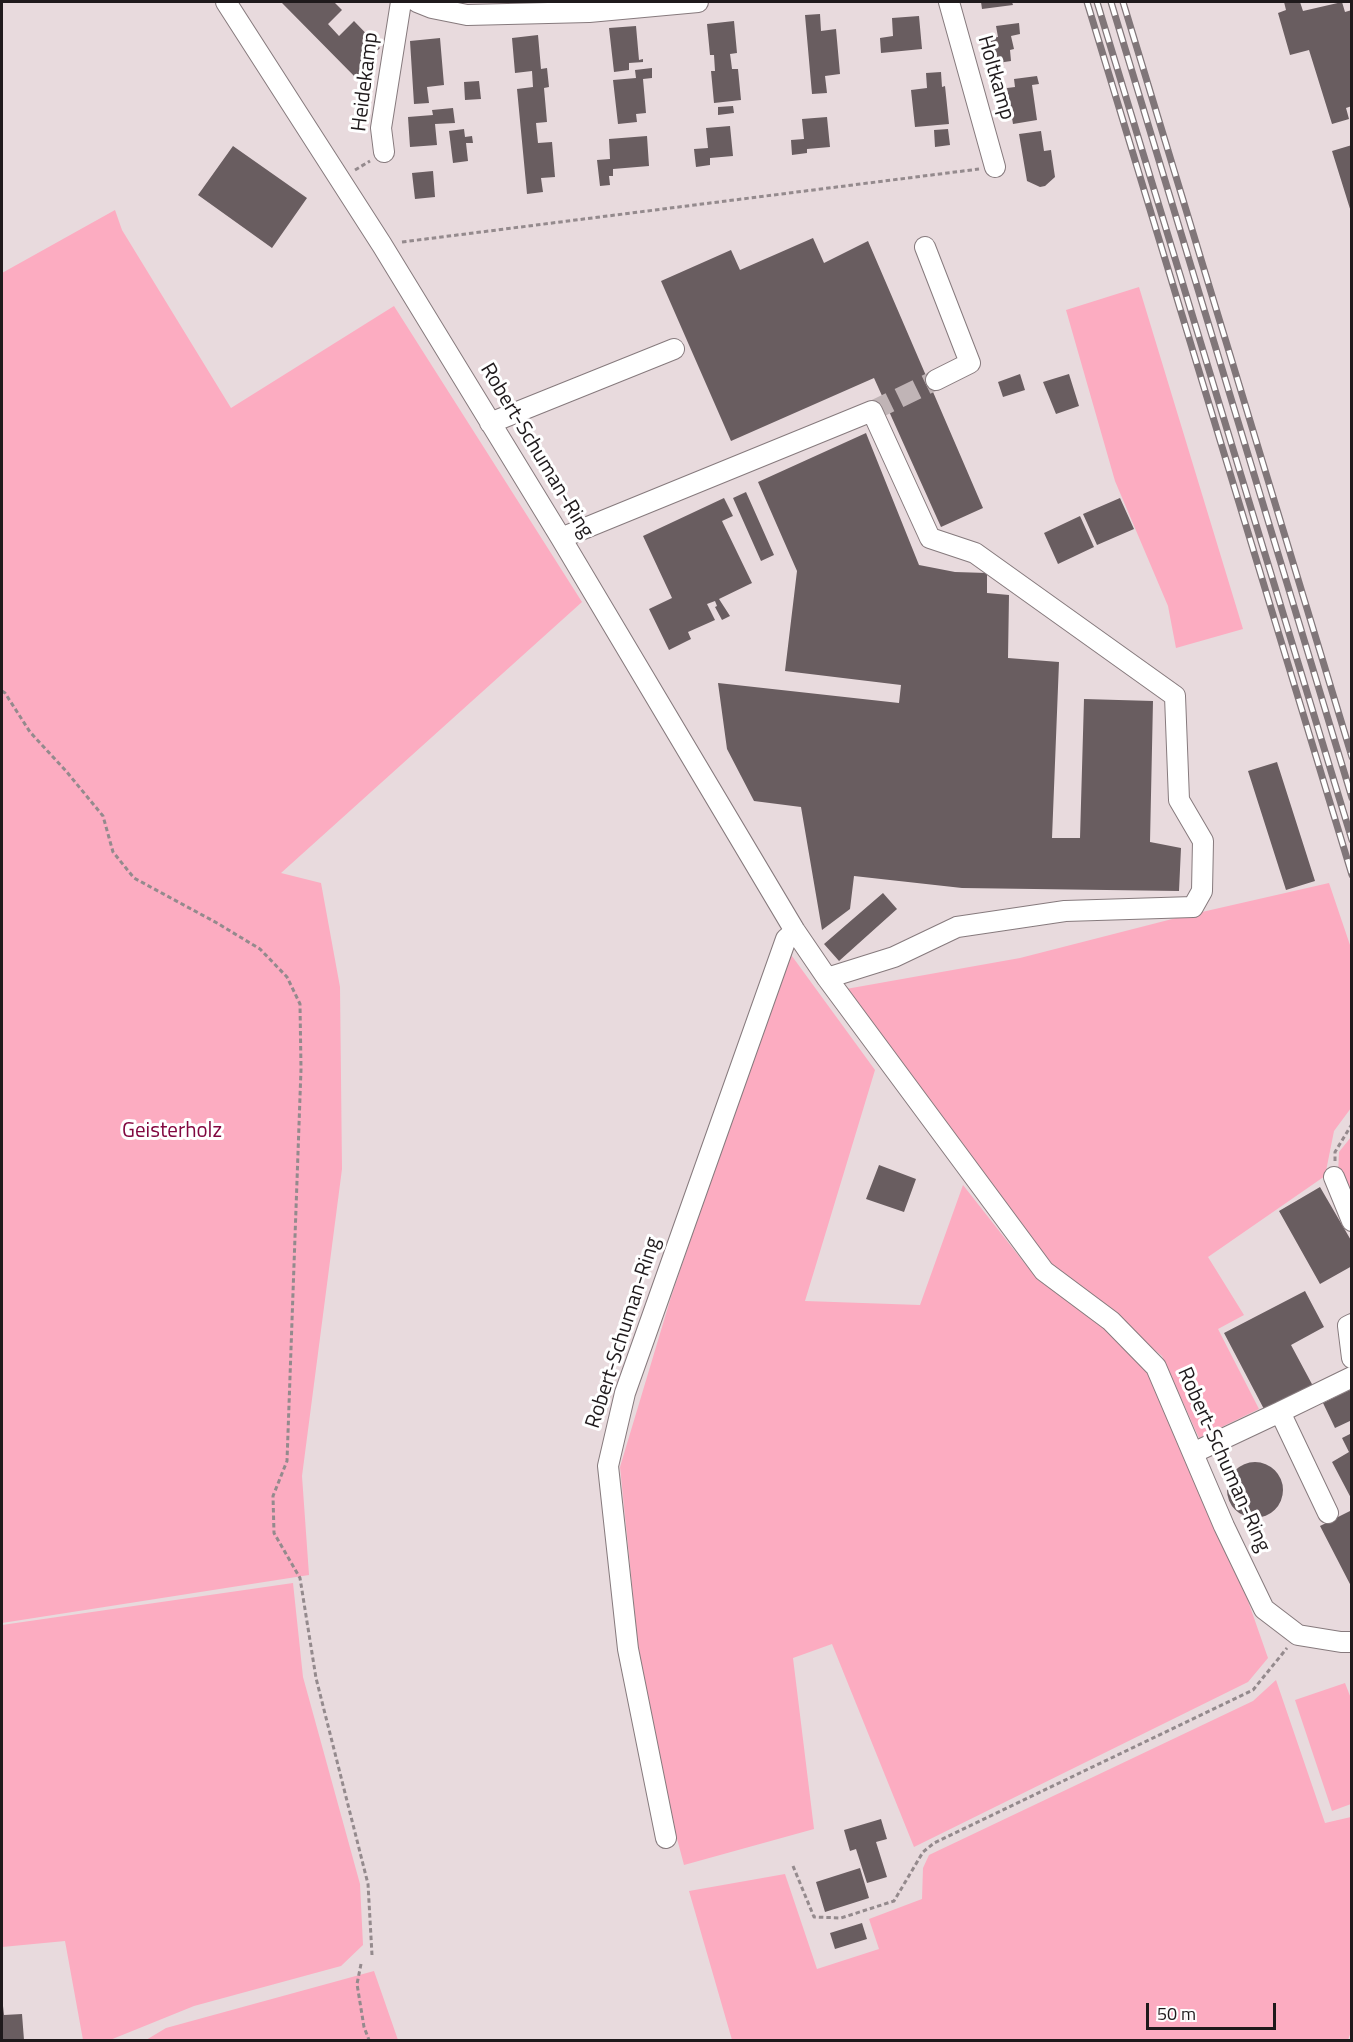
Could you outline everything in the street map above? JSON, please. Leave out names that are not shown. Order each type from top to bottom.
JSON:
[{"type":"street","name":"Robert-Schuman-Ring","points":[[226,2],[382,245],[561,538],[795,931],[827,978],[1044,1271],[1111,1321],[1156,1367],[1224,1526],[1264,1609],[1298,1635],[1352,1642]]},
{"type":"street","name":"Heidekamp","points":[[384,152],[381,128],[401,2]]},
{"type":"street","points":[[417,2],[432,8],[467,15],[698,2]]},
{"type":"street","name":"Holtkamp","points":[[949,2],[995,167]]},
{"type":"street","points":[[925,247],[970,363],[936,380]]},
{"type":"street","points":[[490,423],[674,349]]},
{"type":"street","points":[[561,538],[872,411],[930,538],[975,553],[1174,696],[1179,800],[1203,841],[1202,891],[1193,907],[1065,911],[957,927],[894,957],[827,978]]},
{"type":"street","name":"Robert-Schuman-Ring","points":[[666,1838],[627,1649],[608,1466],[625,1393],[786,939],[795,931]]},
{"type":"street","points":[[1334,1178],[1352,1221]]},
{"type":"street","points":[[1352,1324],[1348,1326],[1352,1358]]},
{"type":"street","points":[[1193,1453],[1352,1377]]},
{"type":"street","points":[[1280,1412],[1328,1513]]},
{"type":"path","name":"Heidekamp","points":[[340,178],[384,152]]},
{"type":"path","points":[[382,245],[995,167]]},
{"type":"path","points":[[2,691],[30,732],[103,816],[113,852],[134,878],[217,922],[260,949],[287,977],[300,1004],[301,1069],[287,1461],[273,1496],[274,1533],[300,1578],[316,1678],[368,1884],[372,1954]]},
{"type":"path","points":[[1334,1178],[1335,1152],[1352,1124]]},
{"type":"path","points":[[793,1866],[814,1917],[841,1918],[894,1901],[923,1852],[934,1843],[1253,1689],[1298,1635]]},
{"type":"path","points":[[361,1964],[357,1984],[364,2027],[369,2040]]},
{"type":"green space","name":"Geisterholz","points":[[115,210],[122,230],[231,408],[394,306],[582,602],[281,873],[321,883],[340,987],[342,1169],[302,1476],[309,1575],[2,1623],[2,273]]},
{"type":"green space","points":[[1139,287],[1243,629],[1176,648],[1168,606],[1115,481],[1066,310]]},
{"type":"green space","points":[[1329,883],[1351,948],[1351,1108],[1334,1131],[1325,1176],[1208,1257],[1244,1315],[1218,1329],[1259,1409],[1199,1438],[1162,1356],[1049,1264],[846,989],[1020,958],[1180,917]]},
{"type":"green space","points":[[789,952],[875,1070],[805,1301],[920,1305],[963,1185],[1037,1279],[1107,1328],[1147,1372],[1247,1598],[1268,1658],[1248,1682],[914,1847],[832,1644],[793,1658],[814,1829],[684,1865],[675,1831],[638,1645],[620,1467],[671,1297]]},
{"type":"green space","points":[[1351,1137],[1351,1210],[1338,1176],[1339,1152]]},
{"type":"green space","points":[[293,1583],[303,1677],[360,1884],[363,1945],[341,1966],[194,2006],[110,2040],[83,2040],[65,1941],[2,1947],[2,1625]]},
{"type":"green space","points":[[1276,1680],[1325,1823],[1351,1817],[1352,2029],[1348,2040],[732,2040],[689,1891],[785,1874],[817,1969],[879,1949],[869,1919],[922,1899],[923,1868],[929,1855],[1253,1701]]},
{"type":"green space","points":[[1345,1683],[1352,1701],[1351,1804],[1332,1811],[1295,1700]]},
{"type":"green space","points":[[374,1971],[398,2040],[146,2040],[166,2028]]},
{"type":"building","points":[[334,2],[342,10],[328,24],[339,36],[354,21],[380,48],[366,62],[373,68],[359,81],[282,3]]},
{"type":"building","points":[[981,2],[1012,2],[1013,5],[982,9]]},
{"type":"building","points":[[1284,2],[1300,2],[1303,11],[1342,2],[1345,12],[1352,10],[1352,106],[1346,108],[1349,119],[1332,124],[1309,50],[1290,55],[1278,13],[1286,10]]},
{"type":"building","points":[[820,14],[821,31],[836,29],[840,74],[825,76],[827,93],[812,94],[805,15]]},
{"type":"building","points":[[919,16],[922,49],[881,53],[880,38],[893,36],[892,18]]},
{"type":"building","points":[[734,21],[737,53],[730,54],[732,69],[738,69],[741,100],[714,103],[711,71],[715,71],[714,55],[710,55],[707,24]]},
{"type":"building","points":[[1019,23],[1020,34],[1011,36],[1014,49],[1010,50],[1011,61],[991,64],[987,38],[998,37],[996,26]]},
{"type":"building","points":[[636,26],[639,60],[643,59],[643,62],[629,63],[629,70],[614,72],[609,28]]},
{"type":"building","points":[[538,35],[541,69],[547,68],[549,87],[544,88],[547,122],[536,123],[538,143],[552,142],[555,177],[541,178],[543,192],[527,194],[517,89],[533,87],[532,71],[515,73],[512,38]]},
{"type":"building","points":[[440,38],[444,85],[427,87],[429,103],[414,104],[410,41]]},
{"type":"building","points":[[652,68],[652,78],[643,79],[646,113],[636,114],[637,122],[618,124],[613,80],[636,78],[635,70]]},
{"type":"building","points":[[941,72],[942,87],[945,86],[949,124],[915,127],[911,90],[927,88],[926,73]]},
{"type":"building","points":[[1037,76],[1039,84],[1032,85],[1037,120],[1013,124],[1007,88],[1015,87],[1014,79]]},
{"type":"building","points":[[479,81],[481,99],[465,100],[464,82]]},
{"type":"building","points":[[733,106],[734,113],[718,115],[718,107]]},
{"type":"building","points":[[453,108],[455,123],[435,124],[437,145],[410,147],[408,117],[433,115],[432,110]]},
{"type":"building","points":[[827,117],[830,147],[807,149],[807,153],[792,155],[791,140],[804,139],[802,119]]},
{"type":"building","points":[[730,126],[733,156],[710,158],[710,165],[696,167],[694,149],[708,148],[706,128]]},
{"type":"building","points":[[464,129],[465,137],[472,136],[473,143],[466,143],[468,161],[453,163],[449,131]]},
{"type":"building","points":[[948,129],[950,145],[935,147],[934,130]]},
{"type":"building","points":[[1041,131],[1044,151],[1051,150],[1055,177],[1045,186],[1040,187],[1027,181],[1019,134]]},
{"type":"building","points":[[647,136],[649,166],[613,169],[613,176],[609,176],[610,185],[600,186],[597,160],[610,159],[609,139]]},
{"type":"building","points":[[1352,145],[1352,212],[1351,212],[1332,151]]},
{"type":"building","points":[[233,146],[307,198],[272,248],[198,195]]},
{"type":"building","points":[[433,171],[435,197],[415,199],[412,173]]},
{"type":"building","points":[[813,238],[824,263],[868,241],[983,508],[941,527],[874,378],[731,441],[661,281],[731,250],[740,270]]},
{"type":"building","points":[[1020,374],[1025,390],[1003,397],[998,382]]},
{"type":"building","points":[[1069,374],[1079,406],[1056,414],[1043,382]]},
{"type":"building","points":[[866,433],[919,565],[955,572],[987,573],[987,593],[1009,595],[1008,658],[1059,662],[1052,838],[1080,838],[1084,699],[1153,701],[1150,842],[1181,848],[1179,891],[962,888],[854,876],[850,909],[822,930],[801,807],[754,801],[727,749],[718,683],[899,703],[901,685],[785,671],[797,571],[758,482]]},
{"type":"building","points":[[746,492],[774,555],[761,561],[733,498]]},
{"type":"building","points":[[724,498],[733,516],[722,521],[752,583],[719,599],[730,616],[722,620],[715,607],[717,606],[715,601],[707,604],[715,620],[688,632],[691,639],[669,650],[649,609],[672,598],[643,536]]},
{"type":"building","points":[[1120,498],[1134,529],[1097,545],[1083,514]]},
{"type":"building","points":[[1080,516],[1094,547],[1058,564],[1044,533]]},
{"type":"building","points":[[1277,762],[1315,881],[1286,890],[1248,771]]},
{"type":"building","points":[[883,893],[897,909],[839,961],[824,944]]},
{"type":"building","points":[[879,1165],[916,1179],[904,1212],[866,1199]]},
{"type":"building","points":[[1320,1187],[1352,1242],[1352,1266],[1320,1284],[1279,1211]]},
{"type":"building","points":[[1305,1291],[1324,1327],[1291,1345],[1313,1386],[1265,1411],[1224,1333]]},
{"type":"building","points":[[1352,1389],[1352,1420],[1335,1428],[1323,1403]]},
{"type":"building","points":[[1352,1433],[1352,1500],[1332,1462],[1349,1452],[1342,1438]]},
{"type":"building","points":[[1249,1462],[1261,1462],[1271,1466],[1279,1474],[1283,1490],[1279,1506],[1271,1514],[1261,1518],[1249,1518],[1239,1514],[1231,1506],[1227,1496],[1227,1484],[1231,1474],[1239,1466]]},
{"type":"building","points":[[1352,1510],[1352,1588],[1320,1526]]},
{"type":"building","points":[[881,1819],[887,1839],[876,1842],[887,1877],[867,1883],[856,1849],[850,1851],[844,1830]]},
{"type":"building","points":[[860,1868],[869,1898],[825,1912],[816,1882]]},
{"type":"building","points":[[862,1923],[867,1939],[835,1949],[830,1933]]},
{"type":"building","points":[[2,2006],[4,2015],[22,2014],[24,2040],[2,2040]]},
{"type":"tunnel","points":[[872,411],[936,380]]},
{"type":"railway","points":[[1087,2],[1352,875]]},
{"type":"railway","points":[[1097,2],[1352,840]]},
{"type":"railway","points":[[1111,2],[1352,798]]},
{"type":"railway","points":[[1123,2],[1352,757]]}]
